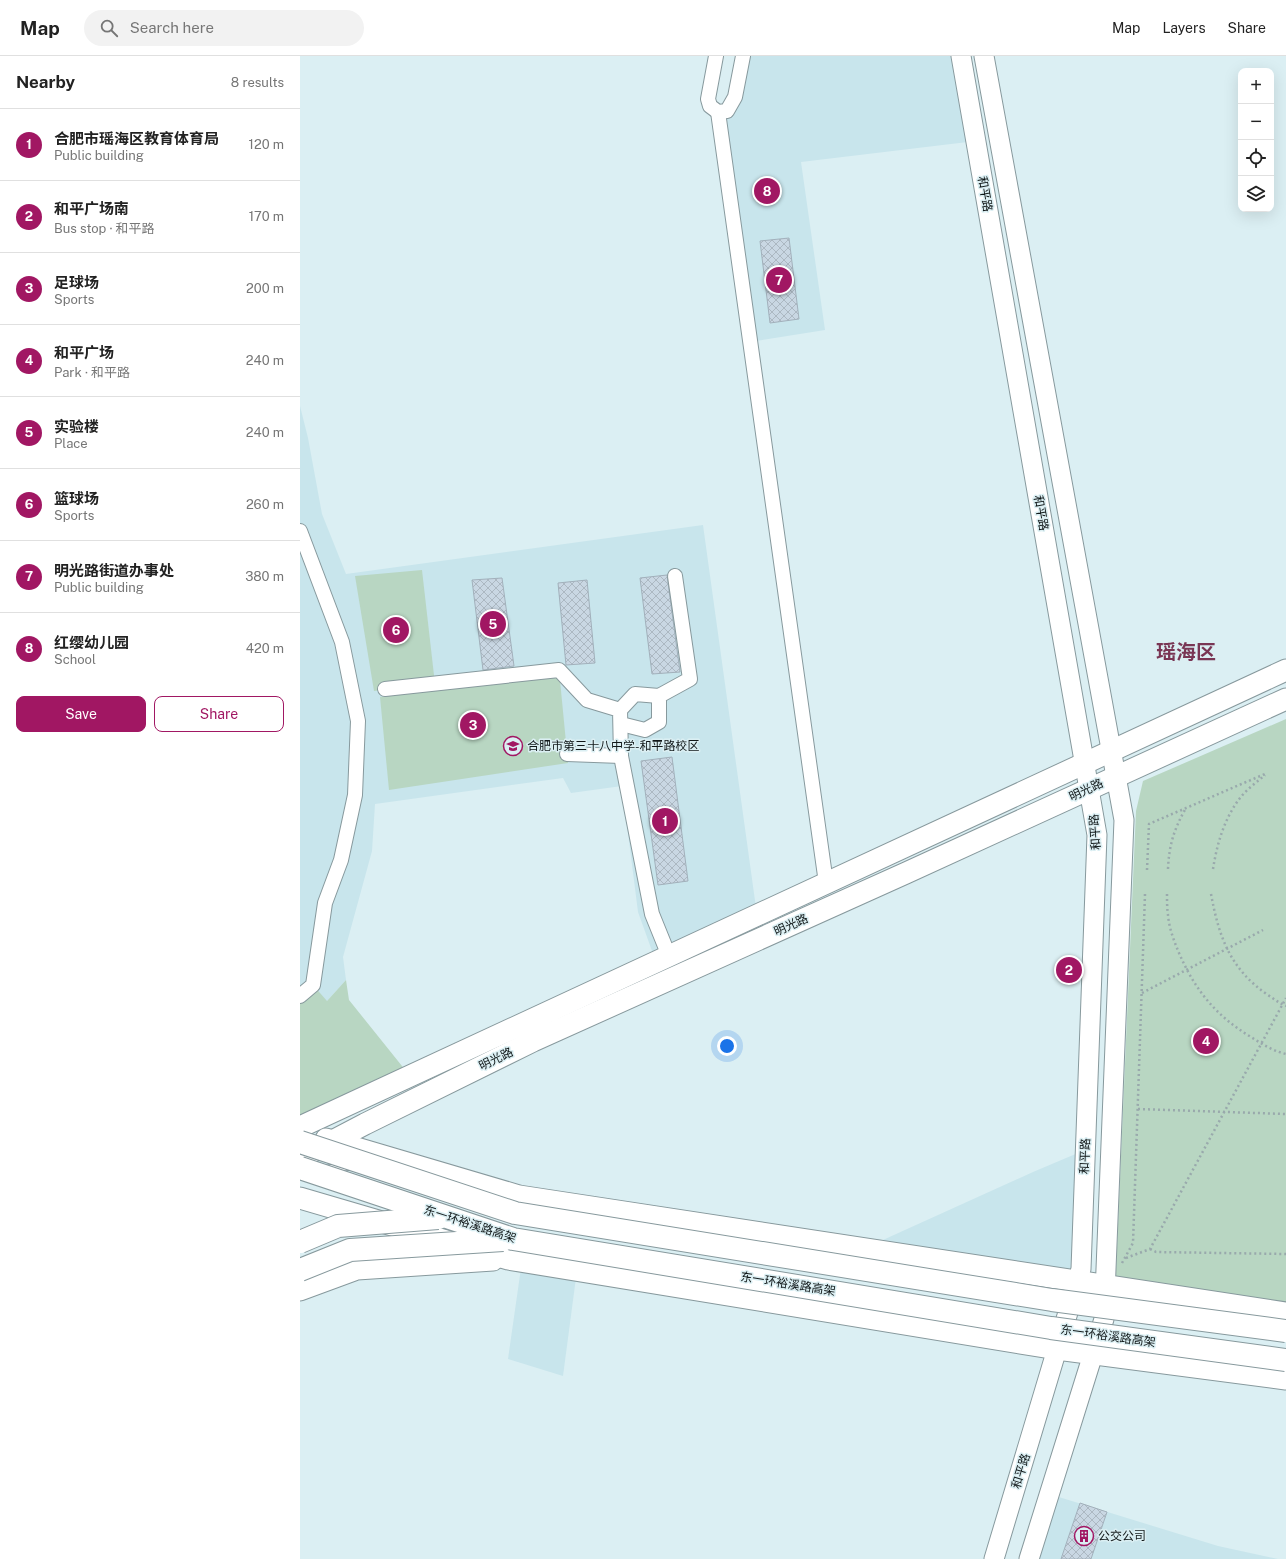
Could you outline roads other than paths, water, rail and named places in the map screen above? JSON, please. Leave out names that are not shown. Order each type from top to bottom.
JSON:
[{"type":"highway","name":"东一环裕溪路高架","points":[[300,1142],[515,1213],[1052,1300],[1286,1331]]},
{"type":"highway","name":"东一环裕溪路高架","points":[[300,1168],[511,1249],[1051,1328],[1286,1360]]},
{"type":"highway","points":[[300,1242],[338,1226],[515,1213]]},
{"type":"highway","points":[[300,1270],[350,1250],[511,1249]]},
{"type":"main road","name":"和平路","points":[[961,56],[1090,788],[1097,836],[1081,1269],[994,1559]]},
{"type":"main road","name":"和平路","points":[[984,56],[1124,820],[1104,1319],[1029,1559]]},
{"type":"main road","name":"明光路","points":[[300,1128],[1286,670]]},
{"type":"main road","name":"明光路","points":[[300,1158],[533,1041],[913,870],[1286,699]]},
{"type":"main road","points":[[300,1128],[310,1134],[332,1141],[519,1196],[1286,1313]]},
{"type":"main road","points":[[300,1198],[511,1249],[1057,1349],[1286,1380]]},
{"type":"main road","points":[[300,1290],[357,1269],[511,1249]]},
{"type":"street","points":[[716,56],[708,99],[710,106],[718,112],[727,111],[735,97],[743,56]]},
{"type":"street","points":[[718,112],[826,883]]},
{"type":"street","points":[[300,531],[342,642],[358,721],[355,795],[341,860],[325,902],[313,985],[300,996]]},
{"type":"street","points":[[669,956],[652,914],[621,756],[620,710],[635,694],[658,696],[690,679],[675,576]]},
{"type":"street","points":[[385,690],[559,670],[587,700],[620,710]]},
{"type":"street","points":[[621,724],[645,730],[658,722],[658,696]]},
{"type":"street","points":[[567,754],[621,756]]},
{"type":"lane","points":[[300,1173],[397,1160]]},
{"type":"place","name":"红缨幼儿园","points":[[767,191]]},
{"type":"place","name":"明光路街道办事处","points":[[779,280]]},
{"type":"place","name":"实验楼","points":[[493,624]]},
{"type":"place","name":"篮球场","points":[[396,630]]},
{"type":"place","name":"足球场","points":[[473,725]]},
{"type":"place","name":"合肥市第三十八中学-和平路校区","points":[[513,746]]},
{"type":"place","name":"合肥市瑶海区教育体育局","points":[[665,821]]},
{"type":"place","name":"和平广场南","points":[[1069,970]]},
{"type":"place","name":"和平广场","points":[[1206,1041]]},
{"type":"place","name":"公交公司","points":[[1084,1536]]},
{"type":"district","name":"瑶海区","points":[[1186,652]]}]
